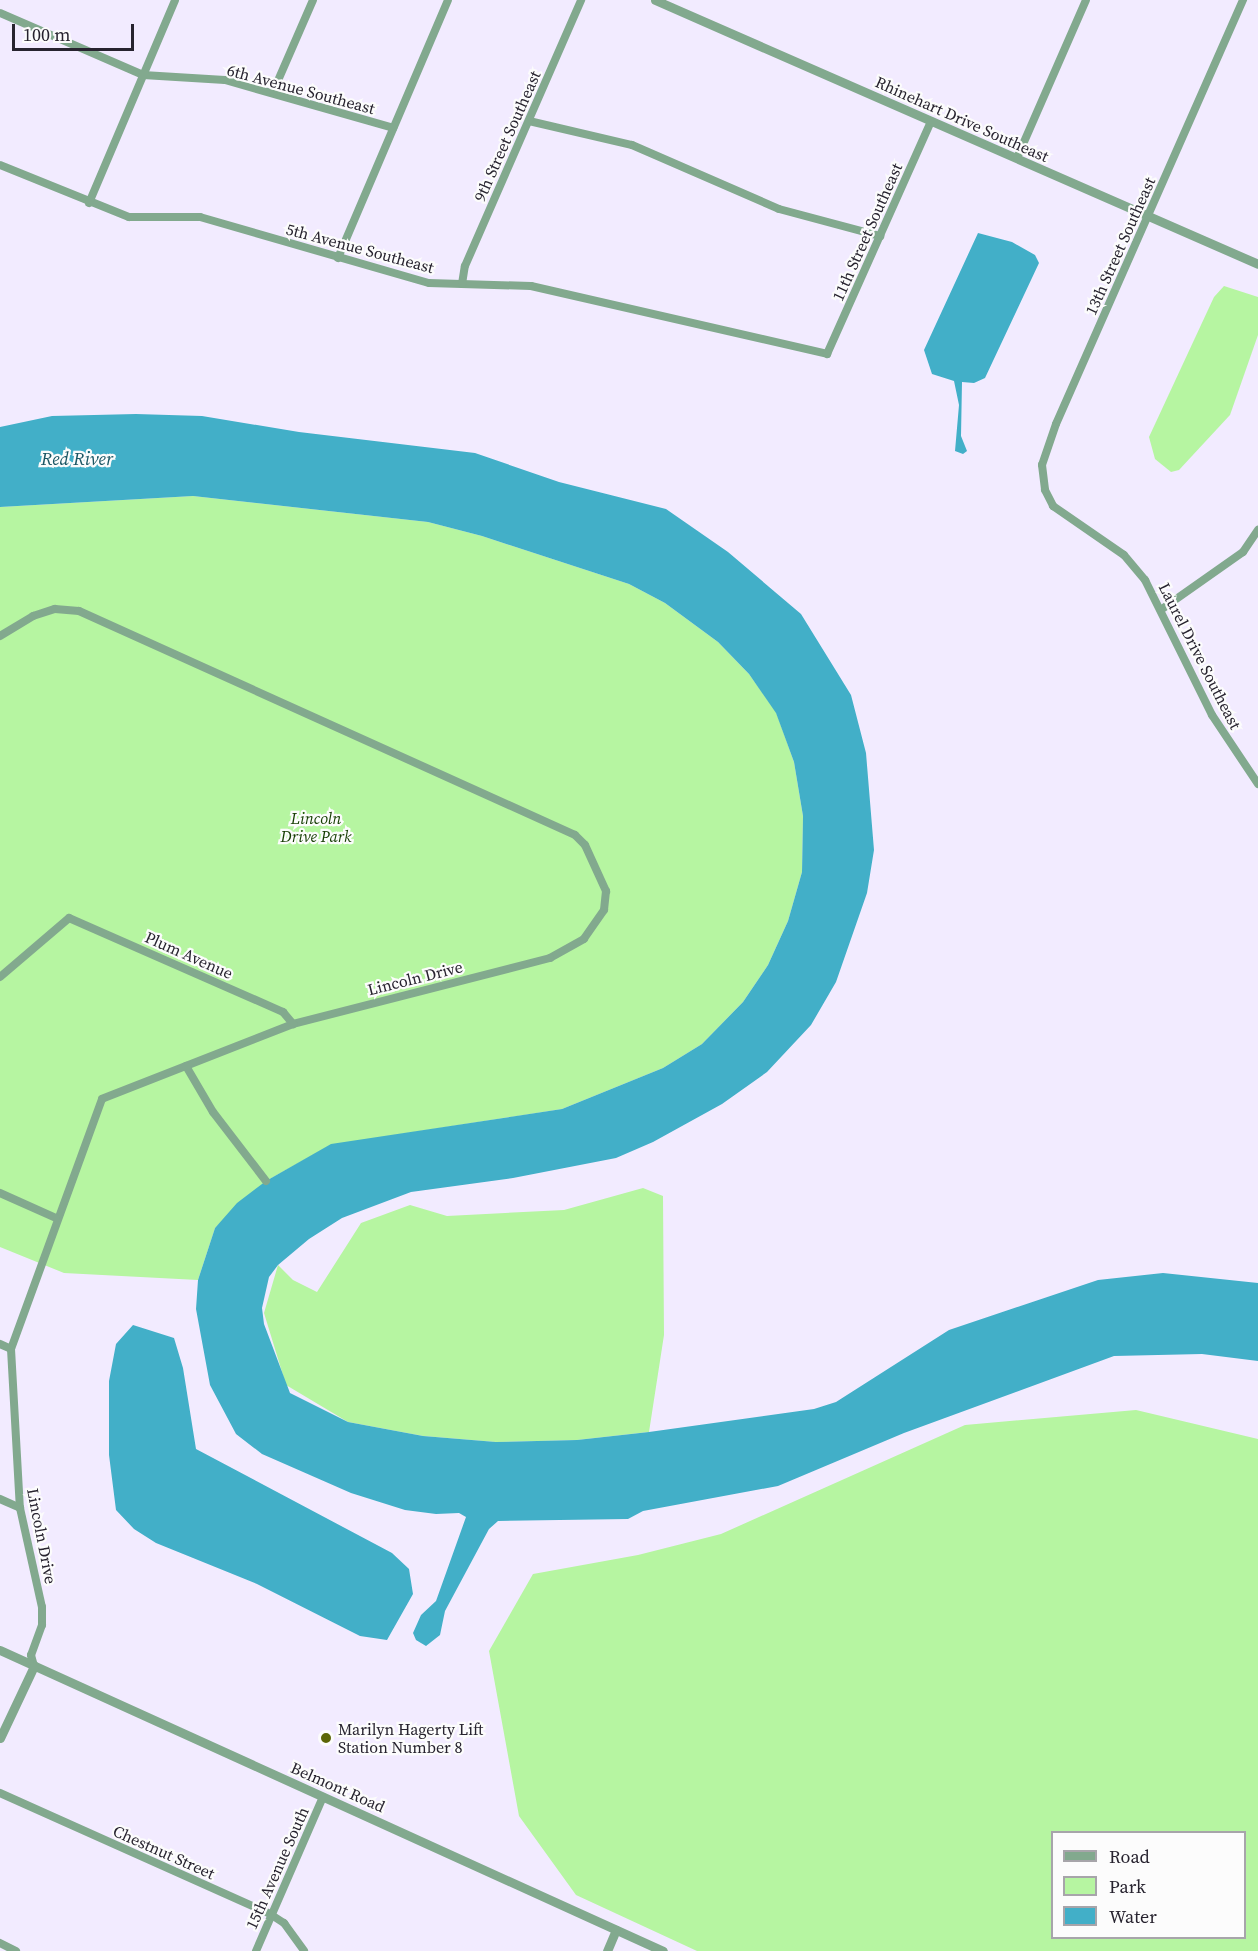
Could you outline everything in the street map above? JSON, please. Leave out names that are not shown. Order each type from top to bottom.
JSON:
[{"type":"street","points":[[89,203],[175,0]]},
{"type":"street","points":[[273,92],[313,0]]},
{"type":"street","points":[[338,258],[448,0]]},
{"type":"street","name":"9th Street Southeast","points":[[462,284],[465,266],[581,0]]},
{"type":"street","name":"Rhinehart Drive Southeast","points":[[655,0],[1258,264]]},
{"type":"street","points":[[1017,158],[1086,0]]},
{"type":"street","name":"13th Street Southeast","points":[[1053,506],[1042,479],[1043,454],[1243,0]]},
{"type":"street","name":"6th Avenue Southeast","points":[[0,13],[143,75],[210,78],[273,92],[393,128]]},
{"type":"street","points":[[529,121],[632,145],[779,209],[880,236]]},
{"type":"street","name":"11th Street Southeast","points":[[827,354],[931,121]]},
{"type":"street","name":"5th Avenue Southeast","points":[[0,165],[89,203],[142,219],[200,218],[429,283],[531,286],[827,354]]},
{"type":"street","name":"Laurel Drive Southeast","points":[[1053,506],[1124,555],[1145,580],[1162,609],[1212,715],[1258,784]]},
{"type":"street","points":[[1162,609],[1243,552],[1258,530]]},
{"type":"street","name":"Lincoln Drive","points":[[0,636],[33,616],[55,609],[79,611],[575,835],[585,845],[606,891],[604,910],[584,939],[550,958],[293,1024],[102,1098],[56,1218],[11,1349],[20,1508],[42,1607],[42,1625],[31,1655],[34,1666]]},
{"type":"street","name":"Plum Avenue","points":[[0,976],[69,918],[283,1012],[293,1024]]},
{"type":"street","points":[[186,1066],[213,1113],[266,1181]]},
{"type":"street","points":[[0,1193],[56,1218]]},
{"type":"street","points":[[0,1344],[11,1349]]},
{"type":"street","points":[[0,1499],[20,1508]]},
{"type":"street","name":"Belmont Road","points":[[0,1650],[663,1951]]},
{"type":"street","points":[[0,1738],[34,1666]]},
{"type":"street","name":"Chestnut Street","points":[[0,1792],[270,1914],[284,1923],[304,1951]]},
{"type":"street","name":"15th Avenue South","points":[[256,1951],[270,1914],[323,1797]]},
{"type":"street","points":[[607,1951],[616,1930]]},
{"type":"street","points":[[0,1944],[16,1951]]},
{"type":"green space","points":[[1224,286],[1258,297],[1258,335],[1230,415],[1179,470],[1171,472],[1155,459],[1149,437],[1214,297]]},
{"type":"green space","name":"Lincoln Drive Park","points":[[193,496],[428,522],[482,536],[629,584],[665,603],[718,642],[749,674],[776,712],[794,762],[803,816],[802,872],[788,921],[768,965],[743,1002],[702,1044],[663,1068],[562,1109],[331,1145],[266,1181],[215,1228],[198,1280],[64,1273],[0,1247],[0,507]]},
{"type":"green space","points":[[643,1188],[663,1196],[664,1335],[649,1432],[577,1440],[496,1442],[423,1436],[348,1422],[286,1385],[264,1313],[278,1265],[293,1280],[317,1292],[361,1223],[410,1205],[447,1216],[564,1210]]},
{"type":"green space","points":[[1136,1410],[1258,1439],[1258,1951],[697,1951],[576,1895],[519,1816],[489,1651],[533,1574],[638,1555],[721,1534],[965,1425]]},
{"type":"water","points":[[978,233],[1012,242],[1035,255],[1039,263],[985,378],[974,383],[962,382],[961,436],[967,451],[963,454],[955,451],[959,405],[954,381],[932,374],[924,350]]},
{"type":"water","name":"Red River","points":[[136,414],[202,416],[299,432],[475,453],[559,482],[666,509],[728,552],[801,614],[851,695],[866,753],[874,850],[867,893],[836,982],[811,1025],[767,1072],[722,1104],[653,1142],[616,1158],[513,1178],[411,1192],[342,1218],[309,1239],[278,1265],[269,1277],[262,1308],[264,1324],[290,1393],[348,1422],[423,1436],[496,1442],[577,1440],[649,1432],[814,1409],[836,1402],[949,1330],[1098,1280],[1163,1273],[1258,1283],[1258,1361],[1202,1354],[1114,1356],[904,1433],[778,1486],[643,1511],[628,1519],[498,1521],[489,1529],[445,1611],[440,1635],[426,1646],[416,1640],[413,1633],[421,1615],[436,1601],[466,1517],[459,1513],[436,1514],[405,1510],[351,1493],[262,1454],[236,1434],[210,1385],[196,1309],[198,1280],[215,1228],[237,1203],[266,1181],[331,1144],[562,1109],[663,1068],[702,1044],[743,1002],[768,965],[788,921],[802,872],[803,816],[794,762],[776,713],[749,674],[718,642],[665,603],[629,584],[482,536],[428,522],[193,496],[0,507],[0,427],[52,416]]},
{"type":"water","points":[[133,1325],[174,1338],[183,1368],[196,1449],[392,1553],[409,1569],[413,1594],[387,1640],[360,1636],[257,1584],[156,1543],[134,1529],[116,1510],[109,1455],[109,1381],[116,1344]]},
{"type":"place","name":"Marilyn Hagerty Lift Station Number 8","points":[[326,1738]]}]
